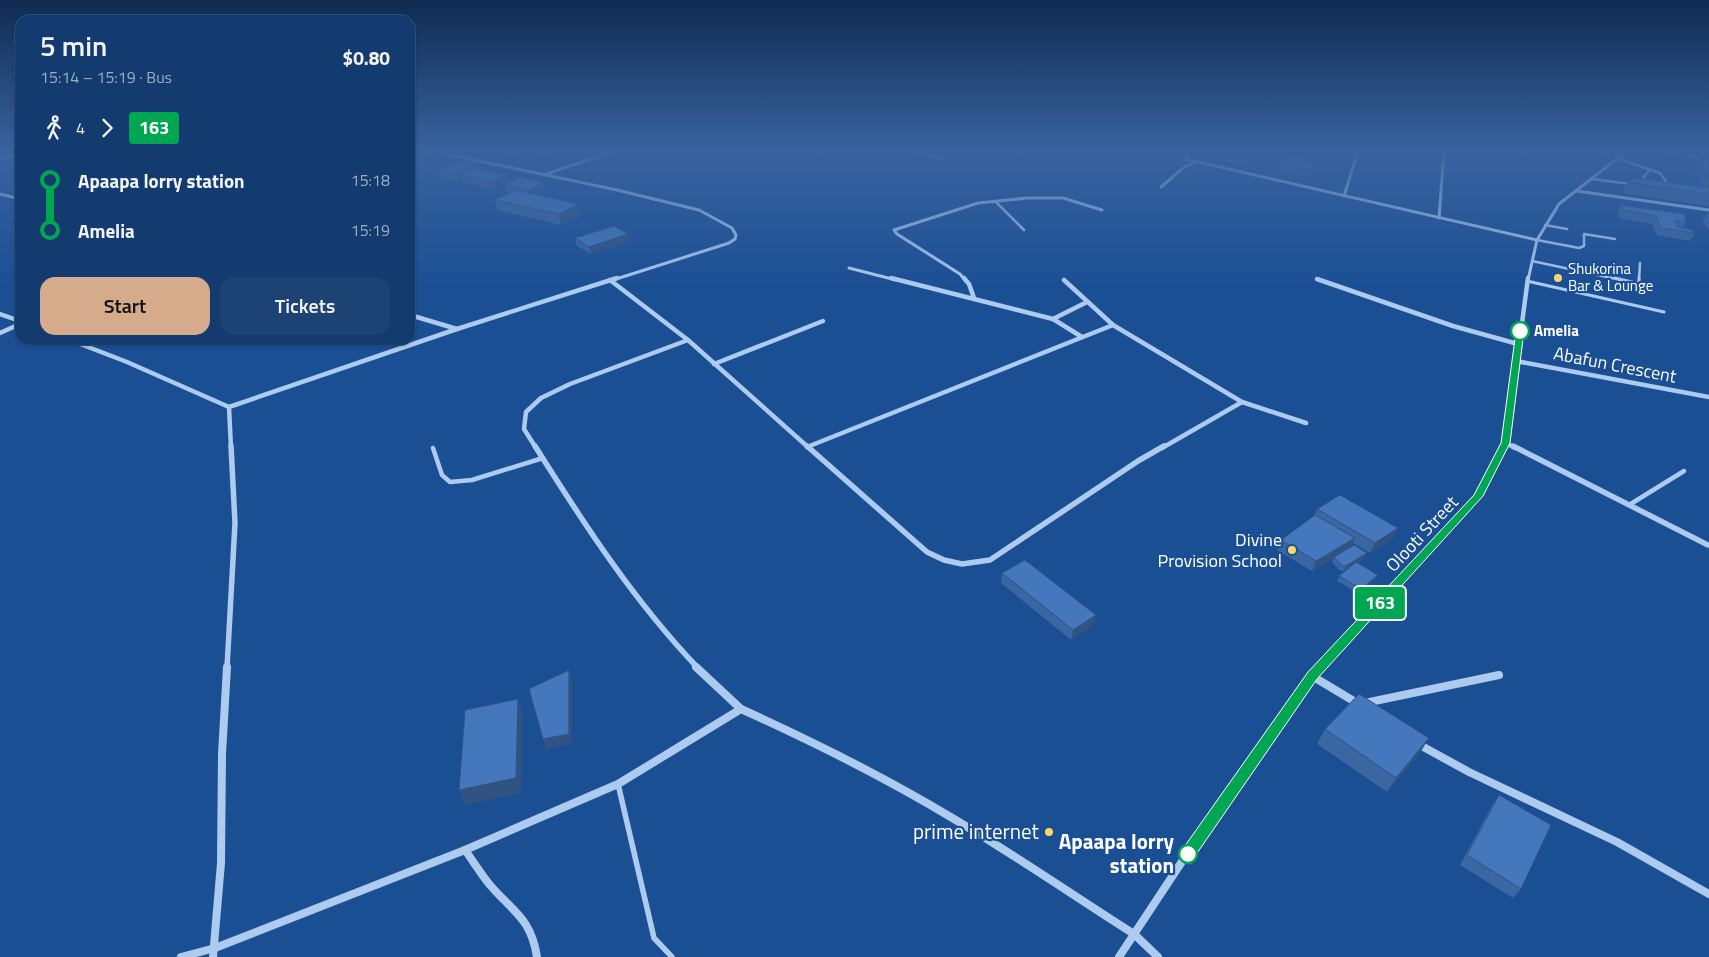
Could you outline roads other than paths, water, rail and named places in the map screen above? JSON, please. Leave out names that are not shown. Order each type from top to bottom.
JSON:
[{"type":"street","points":[[415,343],[730,243],[735,239],[736,235],[732,228],[699,210],[637,196]]},
{"type":"street","points":[[1344,196],[1537,240]]},
{"type":"street","points":[[1439,218],[1441,196]]},
{"type":"street","name":"Olooti Street","points":[[1119,957],[1312,676],[1478,496],[1506,443],[1527,281],[1537,240],[1559,204],[1571,196]]},
{"type":"street","points":[[1609,196],[1709,210]]},
{"type":"street","points":[[974,298],[969,284],[960,274],[897,234],[894,230],[974,203],[997,203],[1019,198],[1055,197],[1069,199],[1102,210]]},
{"type":"street","points":[[849,268],[1053,319],[1082,337]]},
{"type":"street","points":[[1317,279],[1436,320],[1518,344]]},
{"type":"street","points":[[610,280],[688,340],[807,447],[933,556],[945,561],[970,565],[990,560],[1138,461],[1242,402]]},
{"type":"street","points":[[1064,280],[1112,325],[1242,402],[1306,424]]},
{"type":"street","points":[[1053,319],[1087,302]]},
{"type":"street","points":[[0,314],[15,320]]},
{"type":"street","points":[[415,316],[457,329]]},
{"type":"street","points":[[714,364],[823,321]]},
{"type":"street","points":[[0,333],[15,325]]},
{"type":"street","points":[[807,447],[1112,325]]},
{"type":"street","points":[[688,340],[570,384],[541,398],[526,412],[524,429],[612,562],[664,632],[720,692],[740,710],[787,730],[902,789],[955,819],[1134,934],[1158,957]]},
{"type":"street","points":[[83,345],[128,362],[229,407],[410,345]]},
{"type":"street","name":"Abafun Crescent","points":[[1516,360],[1709,397]]},
{"type":"street","points":[[213,957],[221,863],[222,754],[235,522],[229,407]]},
{"type":"street","points":[[1506,443],[1708,545]]},
{"type":"street","points":[[1360,704],[1499,675]]},
{"type":"street","points":[[1312,676],[1368,710]]},
{"type":"street","points":[[182,957],[215,948],[465,850],[618,784],[740,710]]},
{"type":"street","points":[[1414,741],[1430,752],[1469,772],[1617,842],[1709,894]]},
{"type":"street","points":[[465,850],[491,886],[522,914],[533,935],[537,957]]},
{"type":"lane","points":[[997,203],[1024,230]]},
{"type":"lane","points":[[1545,225],[1567,229]]},
{"type":"lane","points":[[1537,240],[1579,248],[1584,246],[1584,234],[1615,239]]},
{"type":"lane","points":[[1532,261],[1636,283],[1639,282],[1640,263]]},
{"type":"lane","points":[[1527,281],[1664,312]]},
{"type":"lane","points":[[433,448],[442,475],[450,482],[472,480],[543,458]]},
{"type":"lane","points":[[1628,505],[1684,471]]},
{"type":"lane","points":[[618,784],[654,938],[672,957]]},
{"type":"place","name":"Shukorina Bar & Lounge","points":[[1558,278]]},
{"type":"place","name":"Amelia","points":[[1520,331]]},
{"type":"place","name":"Divine Provision School","points":[[1292,550]]},
{"type":"place","name":"prime internet","points":[[1049,832]]},
{"type":"place","name":"Apaapa lorry station","points":[[1188,854]]}]
